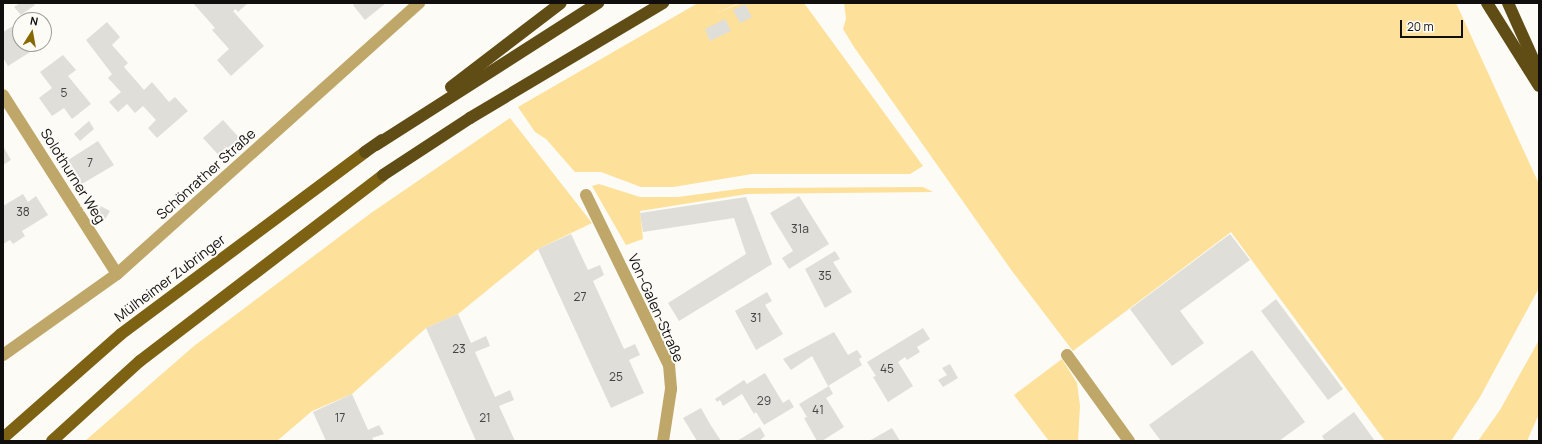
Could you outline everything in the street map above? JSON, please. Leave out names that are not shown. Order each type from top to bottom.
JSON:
[{"type":"highway","points":[[376,145],[561,3]]},
{"type":"highway","points":[[365,152],[598,3]]},
{"type":"highway","points":[[383,176],[470,118],[663,3]]},
{"type":"highway","points":[[1487,3],[1539,86]]},
{"type":"highway","points":[[1508,3],[1539,72]]},
{"type":"main road","name":"Mülheimer Zubringer","points":[[3,438],[121,334],[365,152]]},
{"type":"main road","points":[[52,441],[140,361],[383,176]]},
{"type":"street","name":"Schönrather Straße","points":[[3,355],[117,274],[419,3]]},
{"type":"street","name":"Solothurner Weg","points":[[3,95],[117,274]]},
{"type":"street","name":"Von-Galen-Straße","points":[[586,195],[669,365],[671,389],[662,441]]},
{"type":"street","points":[[1068,355],[1129,441]]},
{"type":"shaded area","points":[[698,3],[739,3],[712,15],[741,3],[804,3],[923,166],[910,174],[752,174],[673,187],[641,187],[601,172],[575,172],[546,139],[535,132],[518,107]]},
{"type":"shaded area","points":[[844,3],[1456,3],[1539,184],[1539,288],[1480,397],[1451,441],[1385,441],[1231,232],[1073,351],[1012,271],[854,47],[843,29],[846,19]]},
{"type":"shaded area","points":[[510,118],[592,223],[538,249],[458,314],[426,328],[352,394],[312,411],[277,441],[85,441],[194,346],[371,213]]},
{"type":"shaded area","points":[[599,184],[640,197],[678,197],[746,188],[923,187],[933,192],[747,194],[640,211],[643,239],[626,245],[592,186]]},
{"type":"shaded area","points":[[1539,340],[1539,414],[1527,441],[1478,441],[1500,410]]},
{"type":"shaded area","points":[[1062,359],[1077,383],[1080,406],[1078,441],[1049,441],[1014,395]]},
{"type":"building","points":[[20,3],[33,3],[35,5],[25,12],[18,12],[14,7]]},
{"type":"building","points":[[193,3],[248,3],[238,12],[236,9],[233,11],[264,46],[231,76],[217,60],[229,49],[212,30],[215,28]]},
{"type":"building","points":[[356,3],[386,3],[365,20],[353,5]]},
{"type":"building","points":[[745,4],[752,17],[740,23],[733,10]]},
{"type":"building","points":[[725,19],[731,31],[710,41],[705,29]]},
{"type":"building","points":[[107,22],[120,37],[112,45],[128,63],[124,67],[144,90],[152,82],[169,102],[175,97],[188,111],[157,138],[148,128],[156,120],[143,106],[135,113],[127,104],[118,112],[109,102],[121,92],[108,78],[112,74],[86,40]]},
{"type":"building","points":[[12,27],[12,52],[30,52],[8,66],[3,58],[3,32]]},
{"type":"building","points":[[63,55],[76,70],[68,76],[91,104],[72,119],[64,108],[52,116],[39,98],[52,88],[40,72]]},
{"type":"building","points":[[223,120],[244,143],[224,161],[203,138]]},
{"type":"building","points":[[89,121],[94,129],[80,141],[74,134]]},
{"type":"building","points":[[98,141],[114,165],[80,185],[65,162]]},
{"type":"building","points":[[3,146],[11,160],[3,165]]},
{"type":"building","points":[[23,194],[28,202],[36,196],[48,215],[22,231],[25,236],[13,244],[10,240],[3,244],[3,206]]},
{"type":"building","points":[[799,196],[829,244],[789,269],[782,258],[793,251],[770,213]]},
{"type":"building","points":[[746,197],[772,264],[679,321],[668,303],[746,254],[734,218],[643,232],[640,213]]},
{"type":"building","points":[[97,204],[110,211],[103,223],[90,216]]},
{"type":"building","points":[[571,234],[588,270],[600,265],[604,275],[593,281],[624,349],[635,344],[640,355],[629,360],[644,393],[611,408],[538,249]]},
{"type":"building","points":[[1230,234],[1250,260],[1180,311],[1204,343],[1172,366],[1130,309]]},
{"type":"building","points":[[835,251],[840,259],[833,262],[852,292],[825,308],[805,269]]},
{"type":"building","points":[[767,292],[772,301],[765,305],[783,334],[756,350],[735,311]]},
{"type":"building","points":[[1276,299],[1343,389],[1328,400],[1261,311]]},
{"type":"building","points":[[458,314],[471,343],[486,336],[490,346],[475,352],[495,397],[510,390],[514,400],[499,406],[515,441],[476,441],[426,328]]},
{"type":"building","points":[[923,328],[930,339],[917,347],[920,352],[907,360],[905,357],[898,362],[913,386],[888,402],[873,377],[876,376],[867,362]]},
{"type":"building","points":[[834,332],[848,355],[857,350],[862,357],[859,359],[862,365],[828,386],[812,356],[791,370],[783,359]]},
{"type":"building","points":[[1252,350],[1305,422],[1279,441],[1161,441],[1149,425]]},
{"type":"building","points":[[950,364],[958,378],[943,387],[938,380],[947,375],[942,368]]},
{"type":"building","points":[[765,373],[783,403],[789,399],[794,407],[764,425],[756,412],[754,414],[742,394],[723,406],[720,400],[717,402],[715,399],[744,380],[747,384]]},
{"type":"building","points":[[829,386],[833,394],[826,398],[844,427],[822,441],[817,441],[804,418],[807,417],[799,404]]},
{"type":"building","points":[[352,394],[368,430],[379,425],[384,434],[372,438],[374,441],[326,441],[313,412]]},
{"type":"building","points":[[701,408],[721,441],[697,441],[683,418]]},
{"type":"building","points":[[1354,412],[1375,441],[1325,441],[1322,436]]},
{"type":"building","points":[[760,427],[765,436],[759,441],[737,441]]},
{"type":"building","points":[[892,428],[900,441],[869,441]]}]
